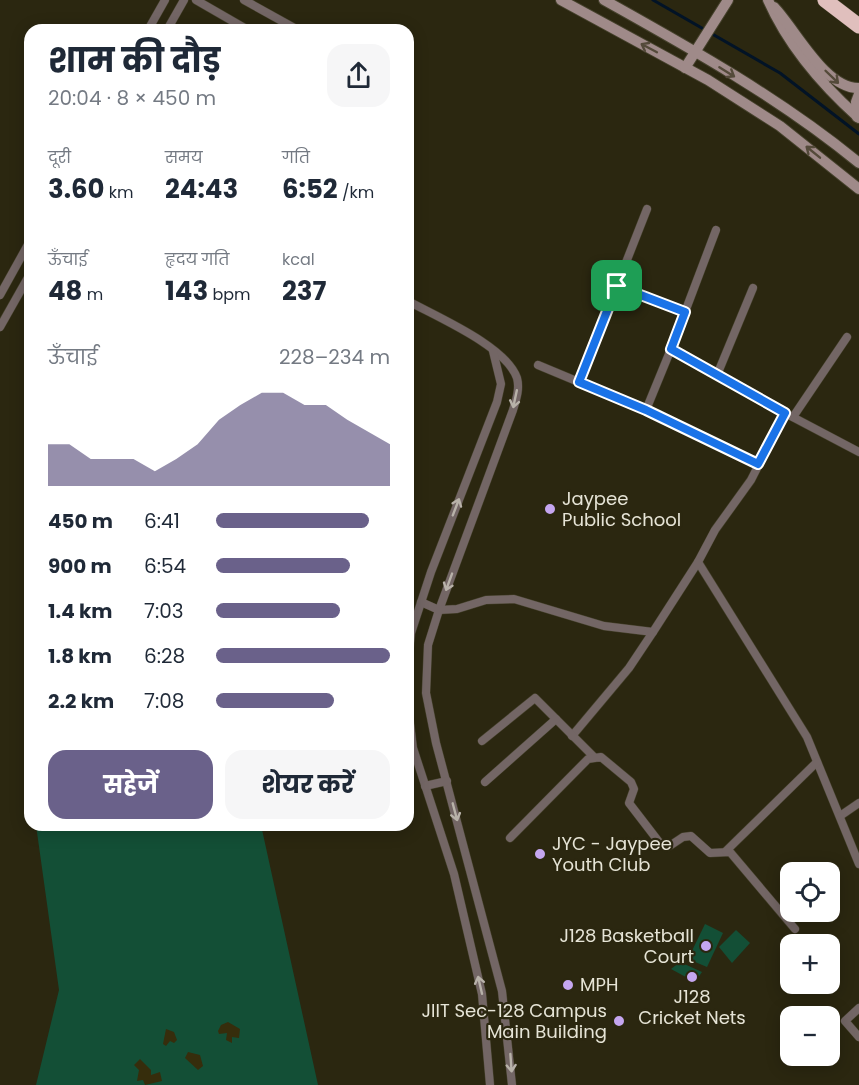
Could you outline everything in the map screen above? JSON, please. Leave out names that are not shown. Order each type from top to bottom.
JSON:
[{"type":"highway","points":[[825,0],[859,26]]},
{"type":"highway","points":[[844,14],[859,33]]},
{"type":"street","points":[[151,24],[165,0]]},
{"type":"street","points":[[170,24],[184,0]]},
{"type":"street","points":[[196,0],[238,24]]},
{"type":"street","points":[[244,0],[287,24]]},
{"type":"street","points":[[561,0],[685,68],[780,126],[859,189]]},
{"type":"street","points":[[604,0],[698,47],[815,127],[859,164]]},
{"type":"street","points":[[685,68],[728,0]]},
{"type":"street","points":[[768,0],[819,64],[841,85],[859,88]]},
{"type":"street","points":[[768,0],[777,21],[818,76],[858,118]]},
{"type":"street","points":[[858,118],[856,102],[859,94]]},
{"type":"street","points":[[579,382],[647,209]]},
{"type":"street","points":[[646,410],[716,230]]},
{"type":"street","points":[[0,295],[24,252]]},
{"type":"street","points":[[0,327],[24,285]]},
{"type":"street","points":[[617,286],[685,312]]},
{"type":"street","points":[[717,375],[753,288]]},
{"type":"street","points":[[414,305],[493,351],[509,364],[517,380],[518,395],[428,645],[426,693],[502,991],[512,1085]]},
{"type":"street","points":[[572,736],[629,668],[654,632],[789,415],[847,337]]},
{"type":"street","points":[[671,349],[859,452]]},
{"type":"street","points":[[414,624],[497,402],[501,384],[493,351]]},
{"type":"street","points":[[538,365],[646,410],[758,464]]},
{"type":"street","points":[[698,562],[807,738],[859,864]]},
{"type":"street","points":[[421,602],[439,610],[457,609],[486,600],[514,599],[604,626],[654,632]]},
{"type":"street","points":[[482,741],[533,698],[537,699],[594,757],[607,760],[631,782],[634,789],[629,799],[631,807],[664,846],[672,846],[687,836],[691,836],[715,855],[726,850],[817,762]]},
{"type":"street","points":[[485,782],[556,718]]},
{"type":"street","points":[[414,751],[454,874],[482,994],[490,1085]]},
{"type":"street","points":[[510,838],[582,764],[594,757]]},
{"type":"street","points":[[425,786],[447,781]]},
{"type":"street","points":[[840,816],[859,802]]},
{"type":"street","points":[[726,850],[735,856],[795,929]]},
{"type":"street","points":[[859,1008],[845,1021],[859,1037]]},
{"type":"green space","points":[[37,831],[262,831],[318,1085],[36,1085],[59,990]]},
{"type":"green space","name":"J128 Basketball Court","points":[[705,924],[723,933],[707,967],[688,959]]},
{"type":"green space","points":[[736,930],[750,943],[732,963],[719,947]]},
{"type":"green space","name":"J128 Cricket Nets","points":[[680,962],[702,972],[695,982],[671,969]]},
{"type":"sand","points":[[228,1022],[240,1029],[239,1038],[232,1037],[232,1043],[226,1040],[227,1033],[219,1034],[218,1031],[221,1025]]},
{"type":"sand","points":[[166,1029],[174,1032],[177,1040],[174,1043],[170,1041],[166,1046],[163,1044]]},
{"type":"sand","points":[[188,1052],[200,1055],[203,1066],[198,1070],[185,1058]]},
{"type":"sand","points":[[140,1059],[151,1070],[151,1075],[160,1072],[162,1081],[145,1085],[143,1080],[137,1081],[139,1070],[134,1065]]},
{"type":"waterway","points":[[653,0],[780,73],[859,134]]},
{"type":"place","name":"Jaypee Public School","points":[[550,509]]},
{"type":"place","name":"JYC - Jaypee Youth Club","points":[[540,854]]},
{"type":"place","name":"J128 Basketball Court","points":[[706,946]]},
{"type":"place","name":"J128 Cricket Nets","points":[[692,977]]},
{"type":"place","name":"MPH","points":[[568,985]]},
{"type":"place","name":"JIIT Sec-128 Campus Main Building","points":[[619,1021]]},
{"type":"route","points":[[617,286],[685,312],[671,349],[785,413],[758,464],[646,410],[579,382],[617,286]]}]
